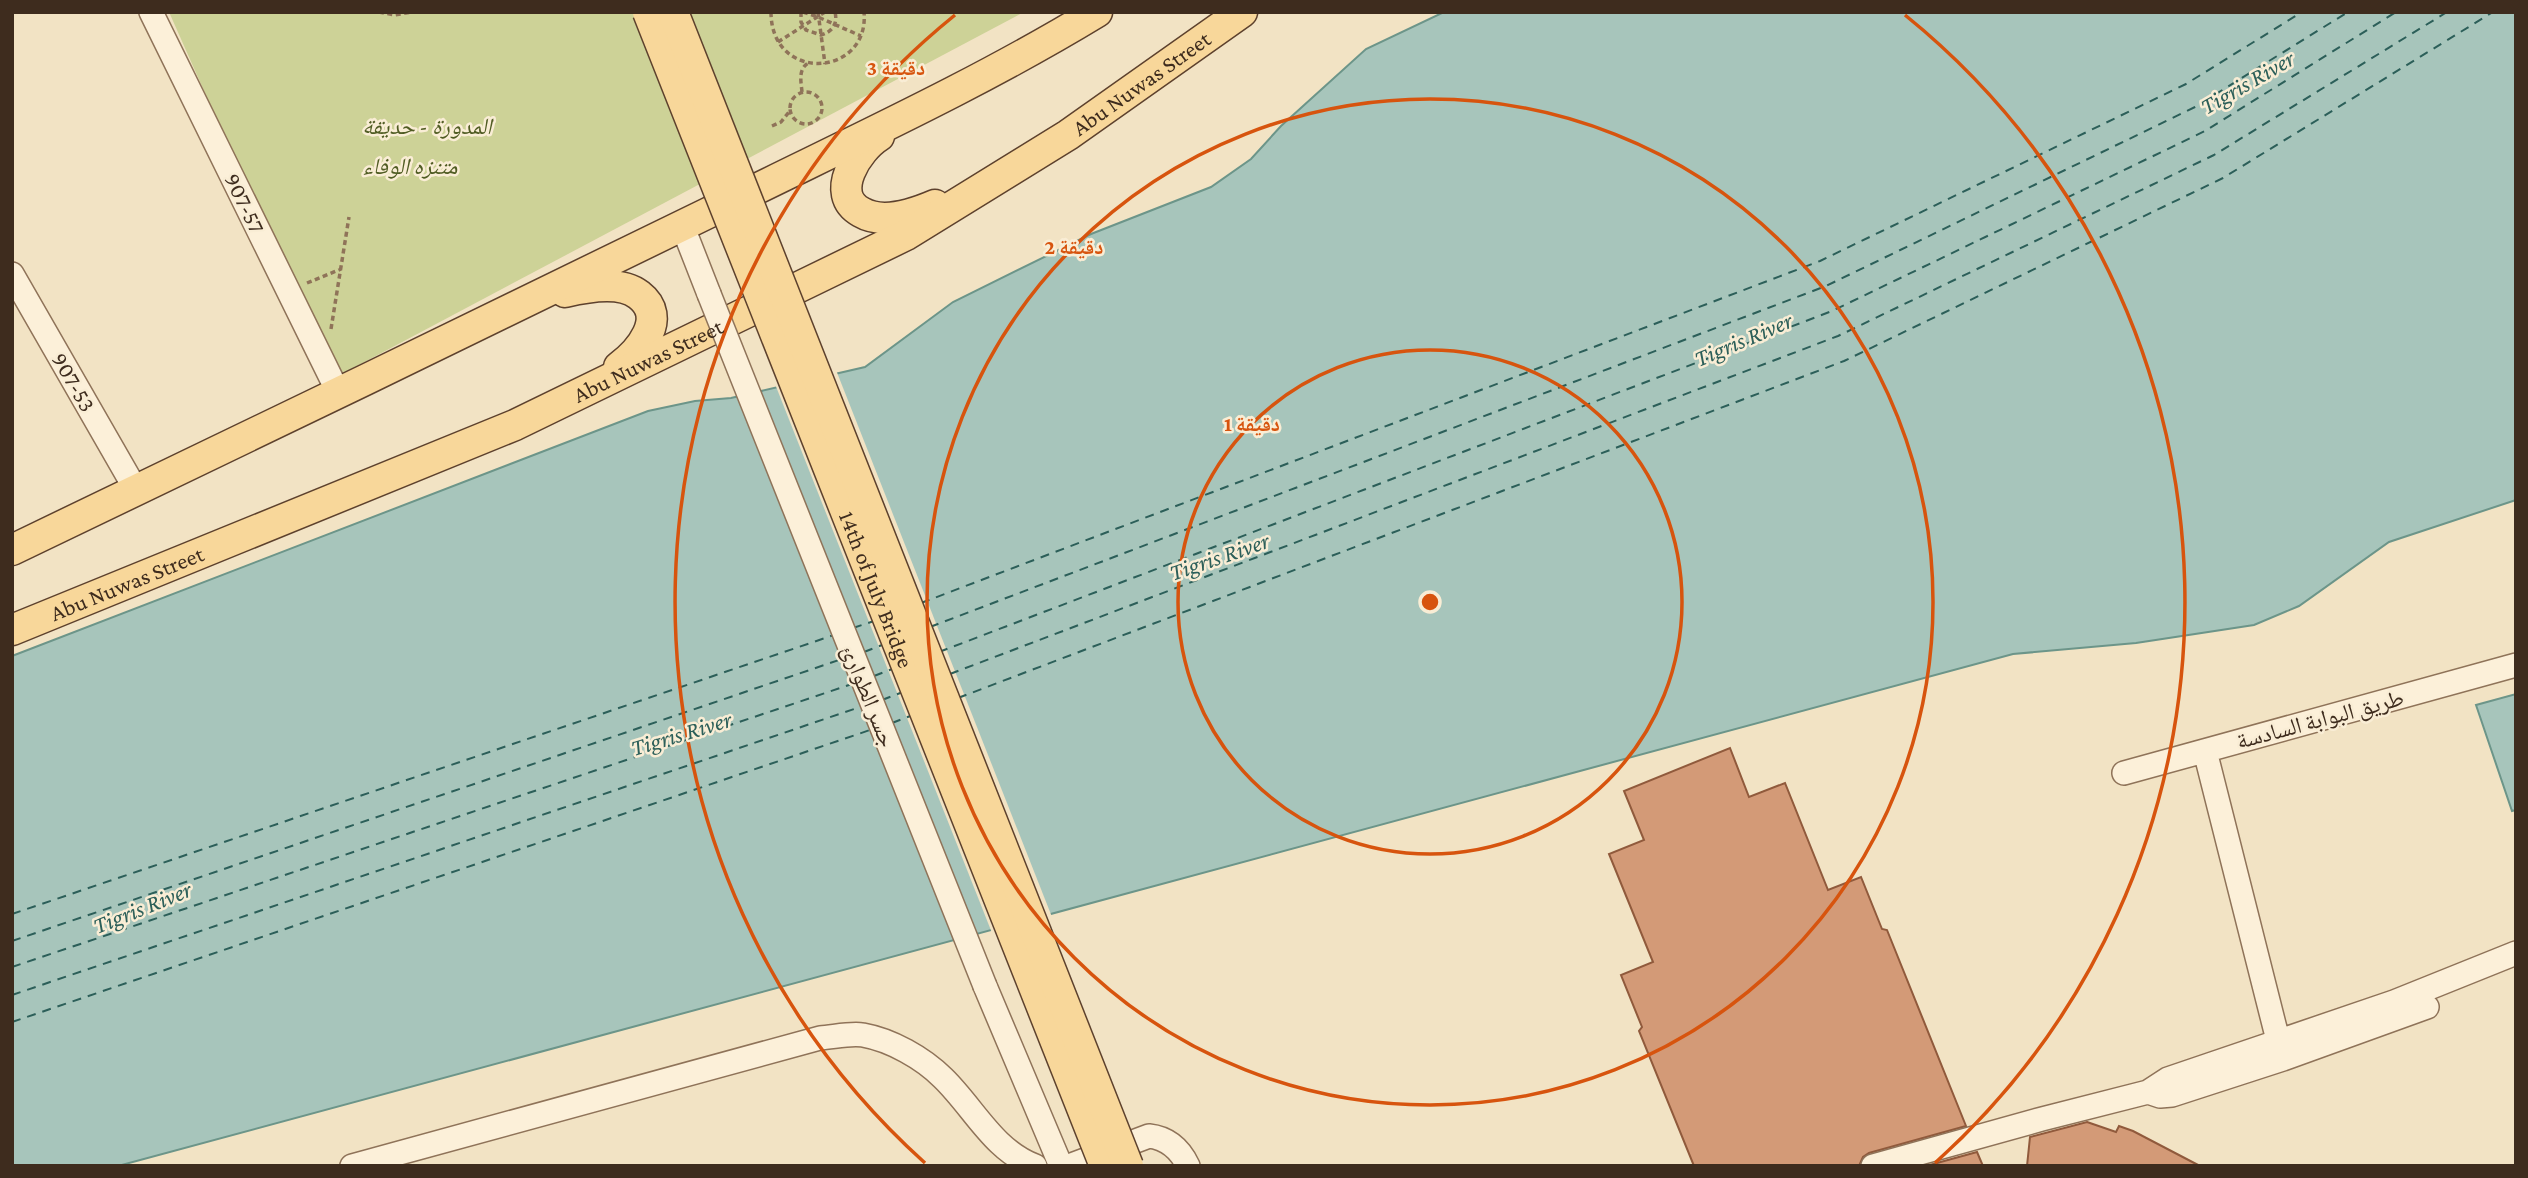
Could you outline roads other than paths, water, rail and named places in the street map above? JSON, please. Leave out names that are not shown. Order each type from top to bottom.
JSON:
[{"type":"main road","name":"14th of July Bridge","points":[[648,12],[1105,1166]]},
{"type":"main road","name":"14th of July Bridge","points":[[673,12],[1128,1166]]},
{"type":"main road","points":[[1068,135],[976,186],[911,215],[880,217],[860,212],[849,200],[845,184],[854,162],[868,143],[908,116],[1048,43],[1097,12]]},
{"type":"main road","name":"Abu Nuwas Street","points":[[12,630],[514,425],[906,235],[1068,135],[1242,12]]},
{"type":"main road","points":[[12,550],[339,394],[958,90]]},
{"type":"main road","points":[[449,340],[556,294],[593,286],[621,288],[639,295],[652,321],[649,334],[634,355],[611,372],[514,425]]},
{"type":"street","name":"907-57","points":[[151,12],[339,394]]},
{"type":"street","name":"جسر الطوارئ","points":[[682,225],[985,986],[1061,1166]]},
{"type":"street","name":"907-53","points":[[12,274],[136,491]]},
{"type":"street","name":"طريق البوابة السادسة","points":[[2124,773],[2516,665]]},
{"type":"street","points":[[2204,751],[2281,1051]]},
{"type":"street","points":[[1873,1166],[2028,1122],[2148,1092],[2166,1097],[2516,953]]},
{"type":"street","points":[[2281,1051],[2395,1019],[2516,969]]},
{"type":"street","points":[[352,1166],[820,1038],[861,1034],[894,1044],[942,1077],[991,1135],[1020,1160],[1035,1166]]},
{"type":"street","points":[[1069,1166],[1149,1136],[1162,1138],[1172,1145],[1188,1166]]},
{"type":"water","name":"Tigris River","points":[[1444,12],[2516,12],[2516,500],[2389,542],[2299,606],[2254,625],[2136,643],[2013,654],[118,1166],[12,1166],[12,656],[648,411],[695,401],[731,398],[865,367],[953,302],[1091,234],[1211,187],[1251,159],[1281,126],[1366,49]]},
{"type":"water","points":[[2516,694],[2516,810],[2512,811],[2476,705]]},
{"type":"park label","name":"المدورة - حديقة","points":[[427,126]]},
{"type":"park label","name":"متنزه الوفاء","points":[[410,166]]}]
